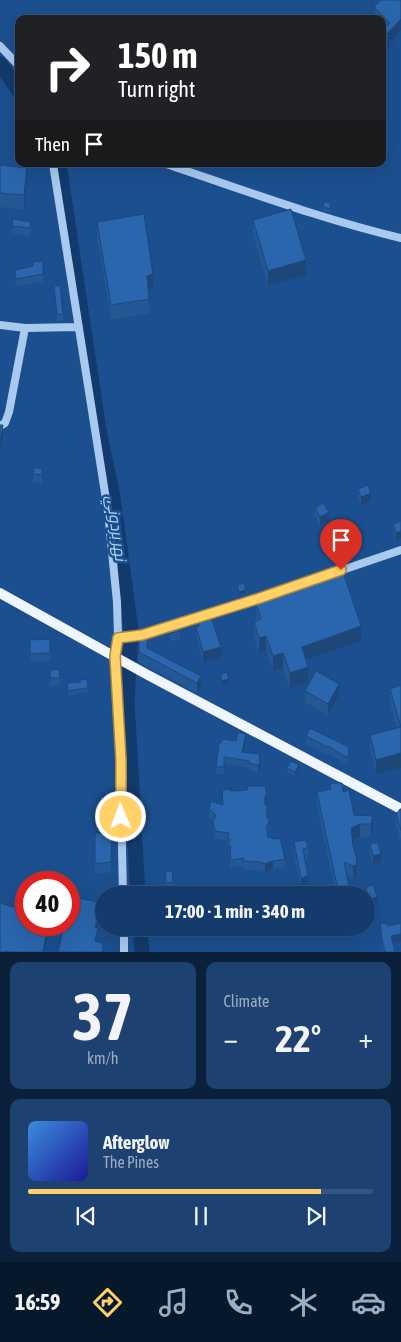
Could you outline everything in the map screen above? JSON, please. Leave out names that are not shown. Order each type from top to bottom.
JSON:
[{"type":"main road","points":[[0,594],[146,674],[401,809]]},
{"type":"street","points":[[0,46],[15,62]]},
{"type":"street","points":[[53,167],[108,512],[117,602],[123,886]]},
{"type":"street","points":[[175,167],[361,229],[401,238]]},
{"type":"street","points":[[0,325],[25,328],[79,327]]},
{"type":"street","points":[[0,426],[5,423],[9,412],[25,328]]},
{"type":"street","points":[[118,638],[142,635],[260,598],[401,550]]},
{"type":"street","points":[[124,936],[124,952]]},
{"type":"building","points":[[381,0],[401,0],[401,19],[387,34],[389,36],[386,39],[386,27],[390,23],[386,19],[386,15],[382,15],[374,7]]},
{"type":"building","points":[[0,165],[27,168],[24,195],[0,193]]},
{"type":"building","points":[[324,202],[331,203],[330,209],[323,207]]},
{"type":"building","points":[[291,209],[306,260],[268,271],[253,220]]},
{"type":"building","points":[[144,214],[153,274],[147,276],[149,299],[111,305],[97,222]]},
{"type":"building","points":[[13,219],[31,222],[30,228],[12,226]]},
{"type":"building","points":[[43,261],[43,274],[16,279],[15,270],[33,266],[33,262]]},
{"type":"building","points":[[60,285],[63,314],[57,315],[54,286]]},
{"type":"building","points":[[0,425],[3,425],[0,443]]},
{"type":"building","points":[[34,467],[42,469],[42,475],[33,474]]},
{"type":"building","points":[[368,485],[371,493],[361,497],[358,489]]},
{"type":"building","points":[[323,503],[329,512],[320,517],[315,508]]},
{"type":"building","points":[[401,521],[401,531],[396,533],[393,524]]},
{"type":"building","points":[[343,572],[361,626],[302,647],[308,667],[290,673],[283,653],[273,656],[266,636],[259,638],[254,622],[261,619],[256,604]]},
{"type":"building","points":[[244,583],[246,590],[239,592],[237,585]]},
{"type":"building","points":[[210,614],[221,647],[203,652],[196,627],[199,626],[196,619]]},
{"type":"building","points":[[178,623],[180,631],[171,633],[169,625]]},
{"type":"building","points":[[148,629],[147,648],[201,676],[197,683],[139,652],[139,631]]},
{"type":"building","points":[[50,639],[50,653],[30,654],[30,640]]},
{"type":"building","points":[[59,669],[60,678],[50,678],[50,670]]},
{"type":"building","points":[[316,671],[339,684],[328,704],[305,691]]},
{"type":"building","points":[[227,672],[229,679],[222,681],[220,675]]},
{"type":"building","points":[[87,679],[88,688],[68,691],[67,683],[80,682],[80,680]]},
{"type":"building","points":[[401,685],[401,727],[390,689]]},
{"type":"building","points":[[401,727],[401,753],[376,760],[370,735]]},
{"type":"building","points":[[310,728],[349,747],[348,758],[306,736]]},
{"type":"building","points":[[238,732],[246,734],[242,752],[259,754],[260,764],[224,757],[224,767],[216,767],[219,743],[221,743],[222,739],[236,741]]},
{"type":"building","points":[[291,761],[299,765],[295,772],[287,768]]},
{"type":"building","points":[[342,783],[343,792],[349,790],[354,815],[373,816],[371,824],[360,824],[351,828],[357,859],[356,865],[353,866],[344,862],[349,886],[337,886],[317,792],[331,789],[330,784]]},
{"type":"building","points":[[248,786],[265,786],[267,794],[265,796],[265,805],[267,805],[267,818],[269,818],[268,826],[266,826],[268,837],[280,838],[285,859],[265,864],[243,861],[244,858],[232,860],[230,858],[231,847],[229,846],[229,838],[227,838],[229,833],[215,831],[213,821],[216,815],[209,809],[211,801],[223,805],[222,790],[247,790]]},
{"type":"building","points":[[401,809],[401,830],[396,813]]},
{"type":"building","points":[[95,833],[112,833],[111,862],[95,864]]},
{"type":"building","points":[[306,840],[308,848],[303,849],[308,876],[301,878],[294,842]]},
{"type":"building","points":[[378,842],[381,854],[373,856],[370,844]]},
{"type":"building","points":[[165,871],[172,871],[173,882],[166,883]]},
{"type":"building","points":[[80,898],[95,902],[95,941],[103,943],[102,952],[58,952],[62,936],[80,936]]},
{"type":"building","points":[[0,903],[15,908],[15,936],[46,936],[43,952],[0,952]]},
{"type":"building","points":[[387,923],[388,926],[401,923],[401,934],[391,936],[395,952],[385,952],[380,924]]},
{"type":"waterway","name":"نهر بردوني","points":[[0,64],[15,85]]},
{"type":"waterway","name":"نهر بردوني","points":[[59,167],[99,430],[113,497],[131,629],[127,702],[137,886]]},
{"type":"waterway","name":"نهر بردوني","points":[[141,936],[142,952]]},
{"type":"route","points":[[121,817],[121,760],[115,656],[118,638],[142,635],[341,570]]}]
